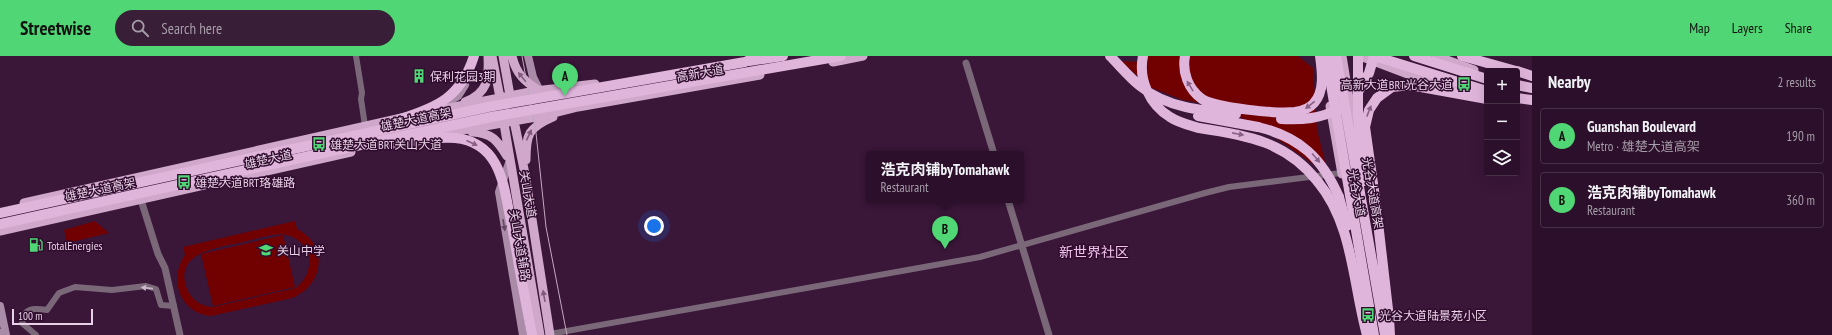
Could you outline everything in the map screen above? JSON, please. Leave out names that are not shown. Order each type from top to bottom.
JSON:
[{"type":"highway","points":[[256,157],[400,119],[438,106],[449,98],[464,81],[470,70],[473,56]]},
{"type":"highway","points":[[745,62],[759,56]]},
{"type":"highway","name":"雄楚大道高架","points":[[0,211],[32,206],[488,107],[783,56]]},
{"type":"highway","name":"雄楚大道高架","points":[[0,224],[491,117],[841,56]]},
{"type":"highway","points":[[1110,56],[1140,86],[1157,100],[1181,111],[1198,116],[1258,126],[1277,132],[1294,140],[1317,159],[1332,181],[1343,209],[1372,335]]},
{"type":"highway","points":[[1143,56],[1142,70],[1146,89],[1156,105],[1167,115],[1189,125],[1247,136],[1274,146],[1299,162],[1324,189],[1335,210],[1350,254],[1367,335]]},
{"type":"highway","points":[[1185,56],[1184,69],[1189,84],[1194,91],[1207,102],[1218,105],[1284,113],[1297,112],[1314,103],[1322,84],[1320,56]]},
{"type":"highway","name":"光谷大道高架","points":[[1326,56],[1372,335]]},
{"type":"highway","name":"光谷大道高架","points":[[1336,56],[1385,335]]},
{"type":"highway","points":[[1359,56],[1358,115],[1371,256]]},
{"type":"highway","points":[[1365,56],[1414,69]]},
{"type":"highway","points":[[1140,86],[1168,101],[1198,110],[1281,119],[1312,118],[1329,114],[1351,100],[1364,82],[1374,56],[1484,90]]},
{"type":"highway","points":[[1414,56],[1484,77]]},
{"type":"highway","points":[[1462,56],[1505,68]]},
{"type":"highway","points":[[1520,72],[1532,76]]},
{"type":"highway","points":[[1390,335],[1384,272],[1366,127],[1369,110],[1376,98],[1384,92],[1401,86],[1420,86],[1484,98]]},
{"type":"highway","points":[[1520,86],[1532,88]]},
{"type":"highway","points":[[1520,100],[1532,102]]},
{"type":"highway","points":[[1520,105],[1532,107]]},
{"type":"highway","points":[[323,153],[434,138],[455,138],[474,143],[487,152],[500,170],[504,185],[532,335]]},
{"type":"main road","points":[[431,112],[458,96],[472,70],[473,56]]},
{"type":"main road","points":[[452,107],[475,98],[482,91],[489,76],[488,56]]},
{"type":"main road","name":"关山大道","points":[[492,56],[540,335]]},
{"type":"main road","name":"关山大道","points":[[503,56],[525,174],[550,335]]},
{"type":"main road","points":[[512,56],[520,76],[538,91]]},
{"type":"main road","points":[[528,56],[538,91]]},
{"type":"main road","name":"高新大道","points":[[538,91],[638,78],[756,56]]},
{"type":"main road","name":"高新大道","points":[[542,116],[578,107],[863,56]]},
{"type":"main road","name":"光谷大道","points":[[1320,56],[1372,335]]},
{"type":"main road","name":"光谷大道","points":[[1342,56],[1365,205],[1390,335]]},
{"type":"main road","points":[[1359,56],[1429,82],[1484,93]]},
{"type":"main road","points":[[1436,56],[1484,73]]},
{"type":"main road","points":[[1520,81],[1532,83]]},
{"type":"main road","name":"雄楚大道","points":[[0,211],[365,126],[452,107],[538,91]]},
{"type":"main road","points":[[525,174],[526,141],[532,128],[578,107]]},
{"type":"main road","name":"雄楚大道","points":[[0,231],[396,142],[459,132],[503,122],[542,116]]},
{"type":"main road","points":[[459,132],[482,132],[491,136],[501,146],[510,160]]},
{"type":"main road","name":"关山大道辅路","points":[[510,160],[499,192],[523,335]]},
{"type":"main road","points":[[0,306],[6,335]]},
{"type":"street","points":[[356,56],[362,93],[361,99],[365,126]]},
{"type":"street","points":[[966,63],[993,151]]},
{"type":"street","points":[[550,335],[946,264],[1022,246],[1205,192],[1230,187],[1341,173]]},
{"type":"street","points":[[141,200],[158,254],[165,268],[179,335]]},
{"type":"street","points":[[1009,203],[1049,335]]},
{"type":"street","points":[[36,335],[22,323],[23,314],[29,309],[34,308],[47,310],[59,293],[76,287],[112,290],[146,286],[156,289],[161,305],[174,306]]},
{"type":"shaded area","points":[[1140,56],[1298,56],[1313,68],[1317,130],[1326,165],[1316,166],[1269,133],[1220,106],[1183,100],[1152,88],[1120,61],[1140,62]]},
{"type":"shaded area","points":[[95,221],[109,233],[67,243],[64,230]]},
{"type":"shaded area","points":[[295,221],[297,229],[307,236],[314,245],[318,254],[318,265],[316,275],[311,284],[303,292],[292,298],[211,316],[200,314],[191,309],[180,293],[178,274],[180,264],[185,255],[183,247]],"holes":[[[281,234],[291,236],[305,247],[309,263],[308,272],[296,288],[213,307],[200,304],[189,293],[184,277],[186,267],[191,260],[199,254],[219,247],[270,235]]]},
{"type":"shaded area","points":[[283,235],[295,287],[213,306],[201,254]]},
{"type":"tram line","points":[[522,56],[536,133],[546,227],[567,335]]},
{"type":"place","name":"保利花园3期","points":[[419,76]]},
{"type":"place","name":"高新大道BRT光谷大道","points":[[1464,84]]},
{"type":"place","name":"Guanshan Boulevard","points":[[565,96]]},
{"type":"place","name":"雄楚大道BRT关山大道","points":[[319,144]]},
{"type":"place","name":"雄楚大道BRT珞雄路","points":[[184,182]]},
{"type":"place","name":"TotalEnergies","points":[[36,245]]},
{"type":"place","name":"浩克肉铺byTomahawk","points":[[945,249]]},
{"type":"place","name":"关山中学","points":[[266,250]]},
{"type":"place","name":"光谷大道陆景苑小区","points":[[1368,315]]},
{"type":"district","name":"新世界社区","points":[[1094,252]]}]
